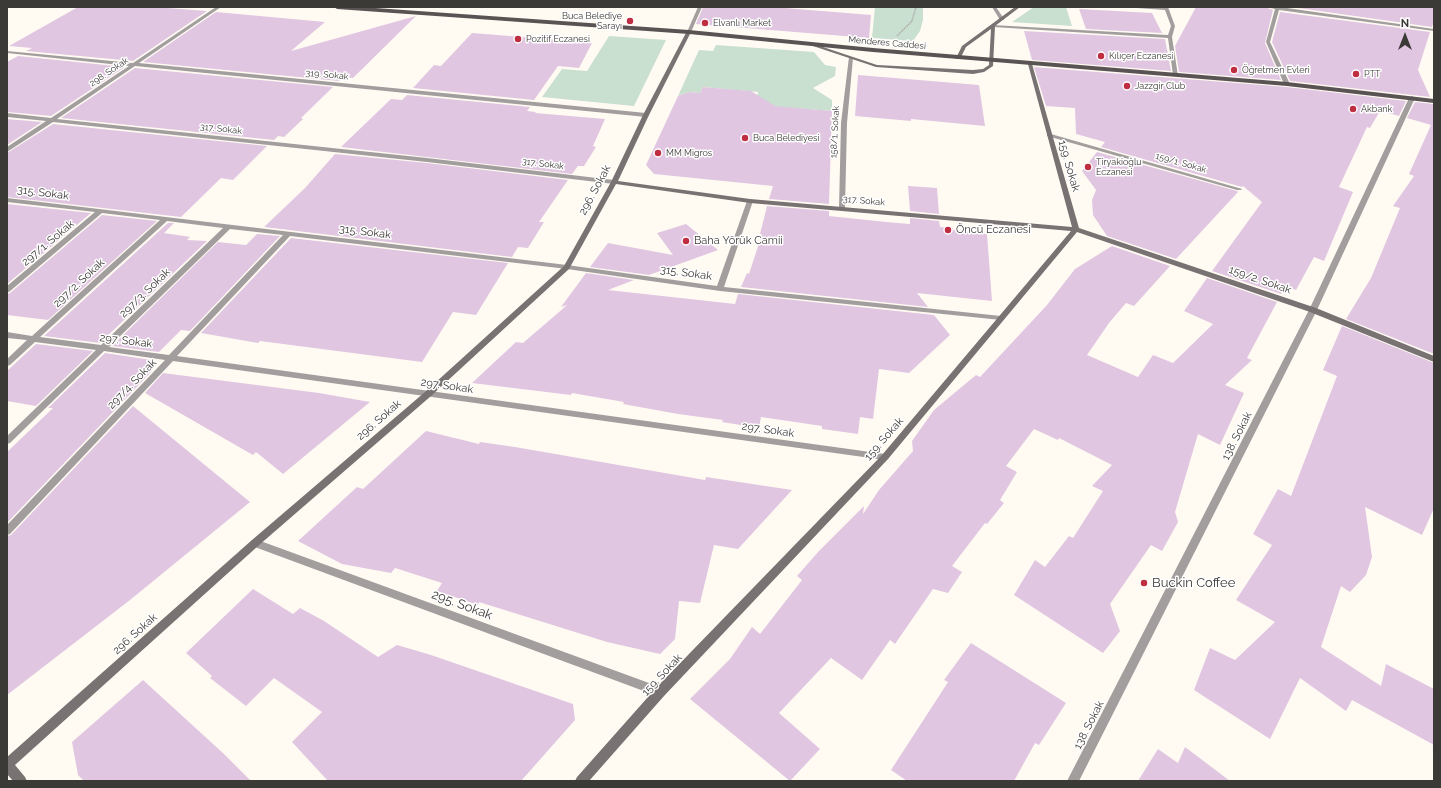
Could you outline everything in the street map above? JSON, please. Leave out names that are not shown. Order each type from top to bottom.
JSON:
[{"type":"main road","name":"Menderes Caddesi","points":[[337,7],[689,32],[958,58],[1288,84],[1434,101]]},
{"type":"street","name":"298. Sokak","points":[[7,150],[219,7]]},
{"type":"street","points":[[689,32],[700,7]]},
{"type":"street","points":[[994,7],[1002,19]]},
{"type":"street","points":[[958,58],[964,46],[1018,7]]},
{"type":"street","points":[[1136,7],[1166,8],[1173,26],[1170,36],[1176,75]]},
{"type":"street","points":[[1268,7],[1434,30]]},
{"type":"street","points":[[1277,8],[1268,42],[1288,84]]},
{"type":"street","points":[[993,26],[1170,36]]},
{"type":"street","points":[[812,45],[876,66],[973,72],[984,70],[991,66],[990,60],[993,48],[993,26]]},
{"type":"street","name":"296. Sokak","points":[[7,765],[256,543],[428,394],[567,267],[614,182],[646,114],[689,32]]},
{"type":"street","name":"319. Sokak","points":[[7,52],[646,114]]},
{"type":"street","name":"158/1. Sokak","points":[[842,208],[844,123],[851,58]]},
{"type":"street","name":"159. Sokak","points":[[581,781],[660,692],[884,457],[1076,229],[1030,64]]},
{"type":"street","name":"138. Sokak","points":[[1073,781],[1313,310],[1412,98]]},
{"type":"street","name":"317. Sokak","points":[[7,115],[614,182],[750,201],[1076,229]]},
{"type":"street","name":"159/1. Sokak","points":[[1049,135],[1240,189]]},
{"type":"street","name":"315. Sokak","points":[[7,200],[567,267],[720,289],[1001,318]]},
{"type":"street","name":"315. Sokak","points":[[720,289],[750,201]]},
{"type":"street","name":"297/1. Sokak","points":[[7,290],[101,211]]},
{"type":"street","name":"297/2. Sokak","points":[[7,363],[165,218]]},
{"type":"street","name":"297/3. Sokak","points":[[7,440],[104,349],[229,226]]},
{"type":"street","name":"159/2. Sokak","points":[[1076,229],[1313,310],[1434,358]]},
{"type":"street","name":"297/4. Sokak","points":[[7,531],[288,234]]},
{"type":"street","name":"297. Sokak","points":[[7,335],[884,457]]},
{"type":"street","name":"295. Sokak","points":[[256,543],[660,692]]},
{"type":"street","points":[[7,765],[21,781]]},
{"type":"path","points":[[873,50],[897,36],[912,21],[916,7]]},
{"type":"green space","points":[[875,7],[923,7],[923,20],[920,31],[913,41],[872,38]]},
{"type":"green space","points":[[1034,7],[1066,7],[1072,26],[1012,22]]},
{"type":"green space","points":[[609,36],[666,40],[634,106],[542,97],[562,69],[587,71]]},
{"type":"green space","points":[[716,45],[814,52],[825,65],[836,67],[835,76],[813,88],[832,100],[832,111],[767,106],[757,97],[758,92],[703,87],[700,93],[689,92],[678,96],[699,50],[713,51]]},
{"type":"building","points":[[78,7],[154,7],[207,11],[133,61],[26,51],[32,48],[9,46]]},
{"type":"building","points":[[703,7],[773,7],[871,15],[869,38],[696,24]]},
{"type":"building","points":[[1196,7],[1265,7],[1273,10],[1265,43],[1281,80],[1179,72],[1175,46]]},
{"type":"building","points":[[1291,7],[1434,7],[1434,20],[1432,27]]},
{"type":"building","points":[[1079,9],[1152,13],[1162,33],[1086,29]]},
{"type":"building","points":[[216,12],[325,22],[291,51],[416,16],[353,78],[344,77],[339,81],[143,62]]},
{"type":"building","points":[[1280,12],[1430,32],[1418,70],[1430,97],[1290,81],[1272,42]]},
{"type":"building","points":[[1024,31],[1165,39],[1171,71],[1032,60]]},
{"type":"building","points":[[472,33],[592,43],[579,68],[558,66],[534,100],[413,88],[434,65],[441,66]]},
{"type":"building","points":[[18,56],[125,67],[51,116],[7,112],[7,62]]},
{"type":"building","points":[[1034,67],[1287,87],[1406,101],[1399,116],[1380,111],[1370,128],[1367,127],[1339,187],[1353,192],[1324,261],[1314,257],[1296,290],[1285,286],[1281,294],[1212,271],[1262,202],[1243,186],[1242,187],[1101,147],[1105,142],[1076,134],[1075,108],[1046,106]]},
{"type":"building","points":[[135,68],[333,87],[284,137],[278,136],[274,140],[61,118]]},
{"type":"building","points":[[858,75],[979,85],[985,126],[911,119],[911,121],[855,116]]},
{"type":"building","name":"Buca Belediyesi","points":[[703,87],[751,91],[775,106],[832,111],[829,204],[769,199],[773,186],[654,174],[646,165],[678,96],[689,92],[700,93]]},
{"type":"building","points":[[407,95],[530,107],[527,111],[536,112],[535,113],[605,119],[593,146],[596,147],[584,166],[578,166],[572,174],[341,147],[391,99],[402,100]]},
{"type":"building","points":[[1415,102],[1433,104],[1434,107],[1434,354],[1346,319],[1371,278],[1400,208],[1393,206],[1414,176],[1409,174],[1431,125],[1407,118]]},
{"type":"building","points":[[7,119],[42,122],[7,145]]},
{"type":"building","points":[[53,124],[267,146],[233,180],[221,178],[181,217],[7,197],[7,153]]},
{"type":"building","points":[[1097,152],[1238,192],[1176,259],[1107,236],[1093,215],[1092,200],[1096,190],[1082,171]]},
{"type":"building","points":[[335,154],[427,163],[568,180],[539,222],[544,222],[528,248],[518,247],[512,257],[264,227],[305,188]]},
{"type":"building","points":[[908,186],[937,188],[939,214],[910,211]]},
{"type":"building","points":[[7,204],[91,213],[7,284]]},
{"type":"building","points":[[767,206],[829,211],[829,216],[886,222],[910,224],[910,218],[939,221],[940,227],[987,234],[992,301],[917,293],[928,307],[741,287],[747,273],[749,274],[762,234],[760,234]]},
{"type":"building","points":[[102,215],[157,221],[48,320],[7,315],[7,294]]},
{"type":"building","points":[[168,223],[174,223],[164,233],[190,237],[187,240],[207,241],[100,343],[44,336]]},
{"type":"building","points":[[686,224],[718,250],[649,275],[590,267],[608,243],[673,255],[657,233]]},
{"type":"building","points":[[257,234],[280,236],[190,331],[181,330],[159,352],[112,346],[218,242],[246,245]]},
{"type":"building","points":[[291,238],[508,263],[476,315],[453,312],[422,362],[260,341],[258,343],[201,333]]},
{"type":"building","points":[[1112,246],[1170,266],[1134,306],[1126,303],[1109,323],[1087,355],[1138,377],[1153,355],[1173,363],[1213,324],[1184,311],[1207,278],[1277,302],[1247,358],[1252,360],[1225,385],[1244,393],[1220,445],[1198,434],[1175,512],[1178,522],[1162,551],[1151,545],[1110,604],[1120,631],[1103,653],[1014,595],[1035,560],[1045,567],[1069,536],[1073,538],[1103,491],[1092,486],[1112,465],[1059,438],[1058,440],[1034,429],[1006,466],[1017,472],[1000,500],[1004,503],[987,524],[985,523],[952,566],[962,572],[948,593],[933,589],[895,644],[890,640],[862,680],[831,658],[779,713],[820,749],[790,781],[690,699],[730,659],[752,627],[760,634],[802,580],[797,576],[819,551],[864,506],[863,514],[879,490],[913,451],[912,441],[934,410],[976,375],[980,377],[1047,305],[1075,269]]},
{"type":"building","points":[[586,273],[634,280],[608,290],[735,304],[738,294],[934,315],[950,335],[909,373],[879,369],[873,419],[860,417],[858,434],[822,429],[822,426],[761,417],[759,428],[722,422],[723,420],[623,404],[624,402],[572,393],[571,395],[472,383],[516,342],[523,343],[566,306],[567,305],[561,307]]},
{"type":"building","points":[[1342,326],[1434,363],[1434,508],[1422,535],[1365,507],[1372,557],[1366,575],[1350,592],[1341,586],[1321,647],[1381,686],[1386,664],[1434,689],[1434,745],[1352,700],[1346,711],[1300,678],[1270,739],[1194,690],[1210,648],[1235,660],[1275,622],[1236,600],[1272,545],[1253,534],[1278,489],[1291,496],[1337,376],[1323,370]]},
{"type":"building","points":[[36,344],[93,351],[36,406],[7,401],[7,371]]},
{"type":"building","points":[[105,353],[152,360],[143,370],[152,371],[7,523],[7,452],[53,408],[48,408]]},
{"type":"building","points":[[163,373],[319,393],[370,402],[283,474],[256,452],[253,455],[145,393]]},
{"type":"building","points":[[133,406],[250,502],[130,600],[7,695],[7,536],[11,535]]},
{"type":"building","points":[[426,431],[479,444],[480,442],[515,447],[705,480],[706,477],[792,490],[738,549],[714,545],[700,603],[679,601],[675,639],[660,654],[607,642],[479,602],[478,605],[437,591],[442,583],[395,568],[391,573],[342,564],[298,541],[357,487],[363,489]]},
{"type":"building","points":[[253,589],[293,614],[300,608],[324,621],[378,657],[397,645],[431,655],[573,704],[575,720],[521,781],[328,781],[292,742],[322,712],[274,678],[246,706],[210,678],[212,676],[186,653]]},
{"type":"building","points":[[971,643],[1066,703],[1039,745],[1035,743],[1014,781],[907,781],[891,770],[948,682],[944,680]]},
{"type":"building","points":[[143,680],[224,754],[251,781],[84,781],[78,775],[72,742]]},
{"type":"building","points":[[1185,747],[1230,781],[1138,781],[1158,749],[1178,763]]},
{"type":"place","name":"Buca Belediye Sarayı","points":[[630,21]]},
{"type":"place","name":"Elvanlı Market","points":[[705,23]]},
{"type":"place","name":"Pozitif Eczanesi","points":[[518,39]]},
{"type":"place","name":"Kılıçer Eczanesi","points":[[1101,56]]},
{"type":"place","name":"Öğretmen Evleri","points":[[1234,70]]},
{"type":"place","name":"PTT","points":[[1356,74]]},
{"type":"place","name":"Jazzgir Club","points":[[1127,86]]},
{"type":"place","name":"Akbank","points":[[1353,109]]},
{"type":"place","name":"Buca Belediyesi","points":[[745,138]]},
{"type":"place","name":"MM Migros","points":[[658,153]]},
{"type":"place","name":"Tiryakioğlu Eczanesi","points":[[1088,167]]},
{"type":"place","name":"Öncü Eczanesi","points":[[948,230]]},
{"type":"place","name":"Baha Yörük Camii","points":[[686,241]]},
{"type":"place","name":"Buckin Coffee","points":[[1144,583]]}]
